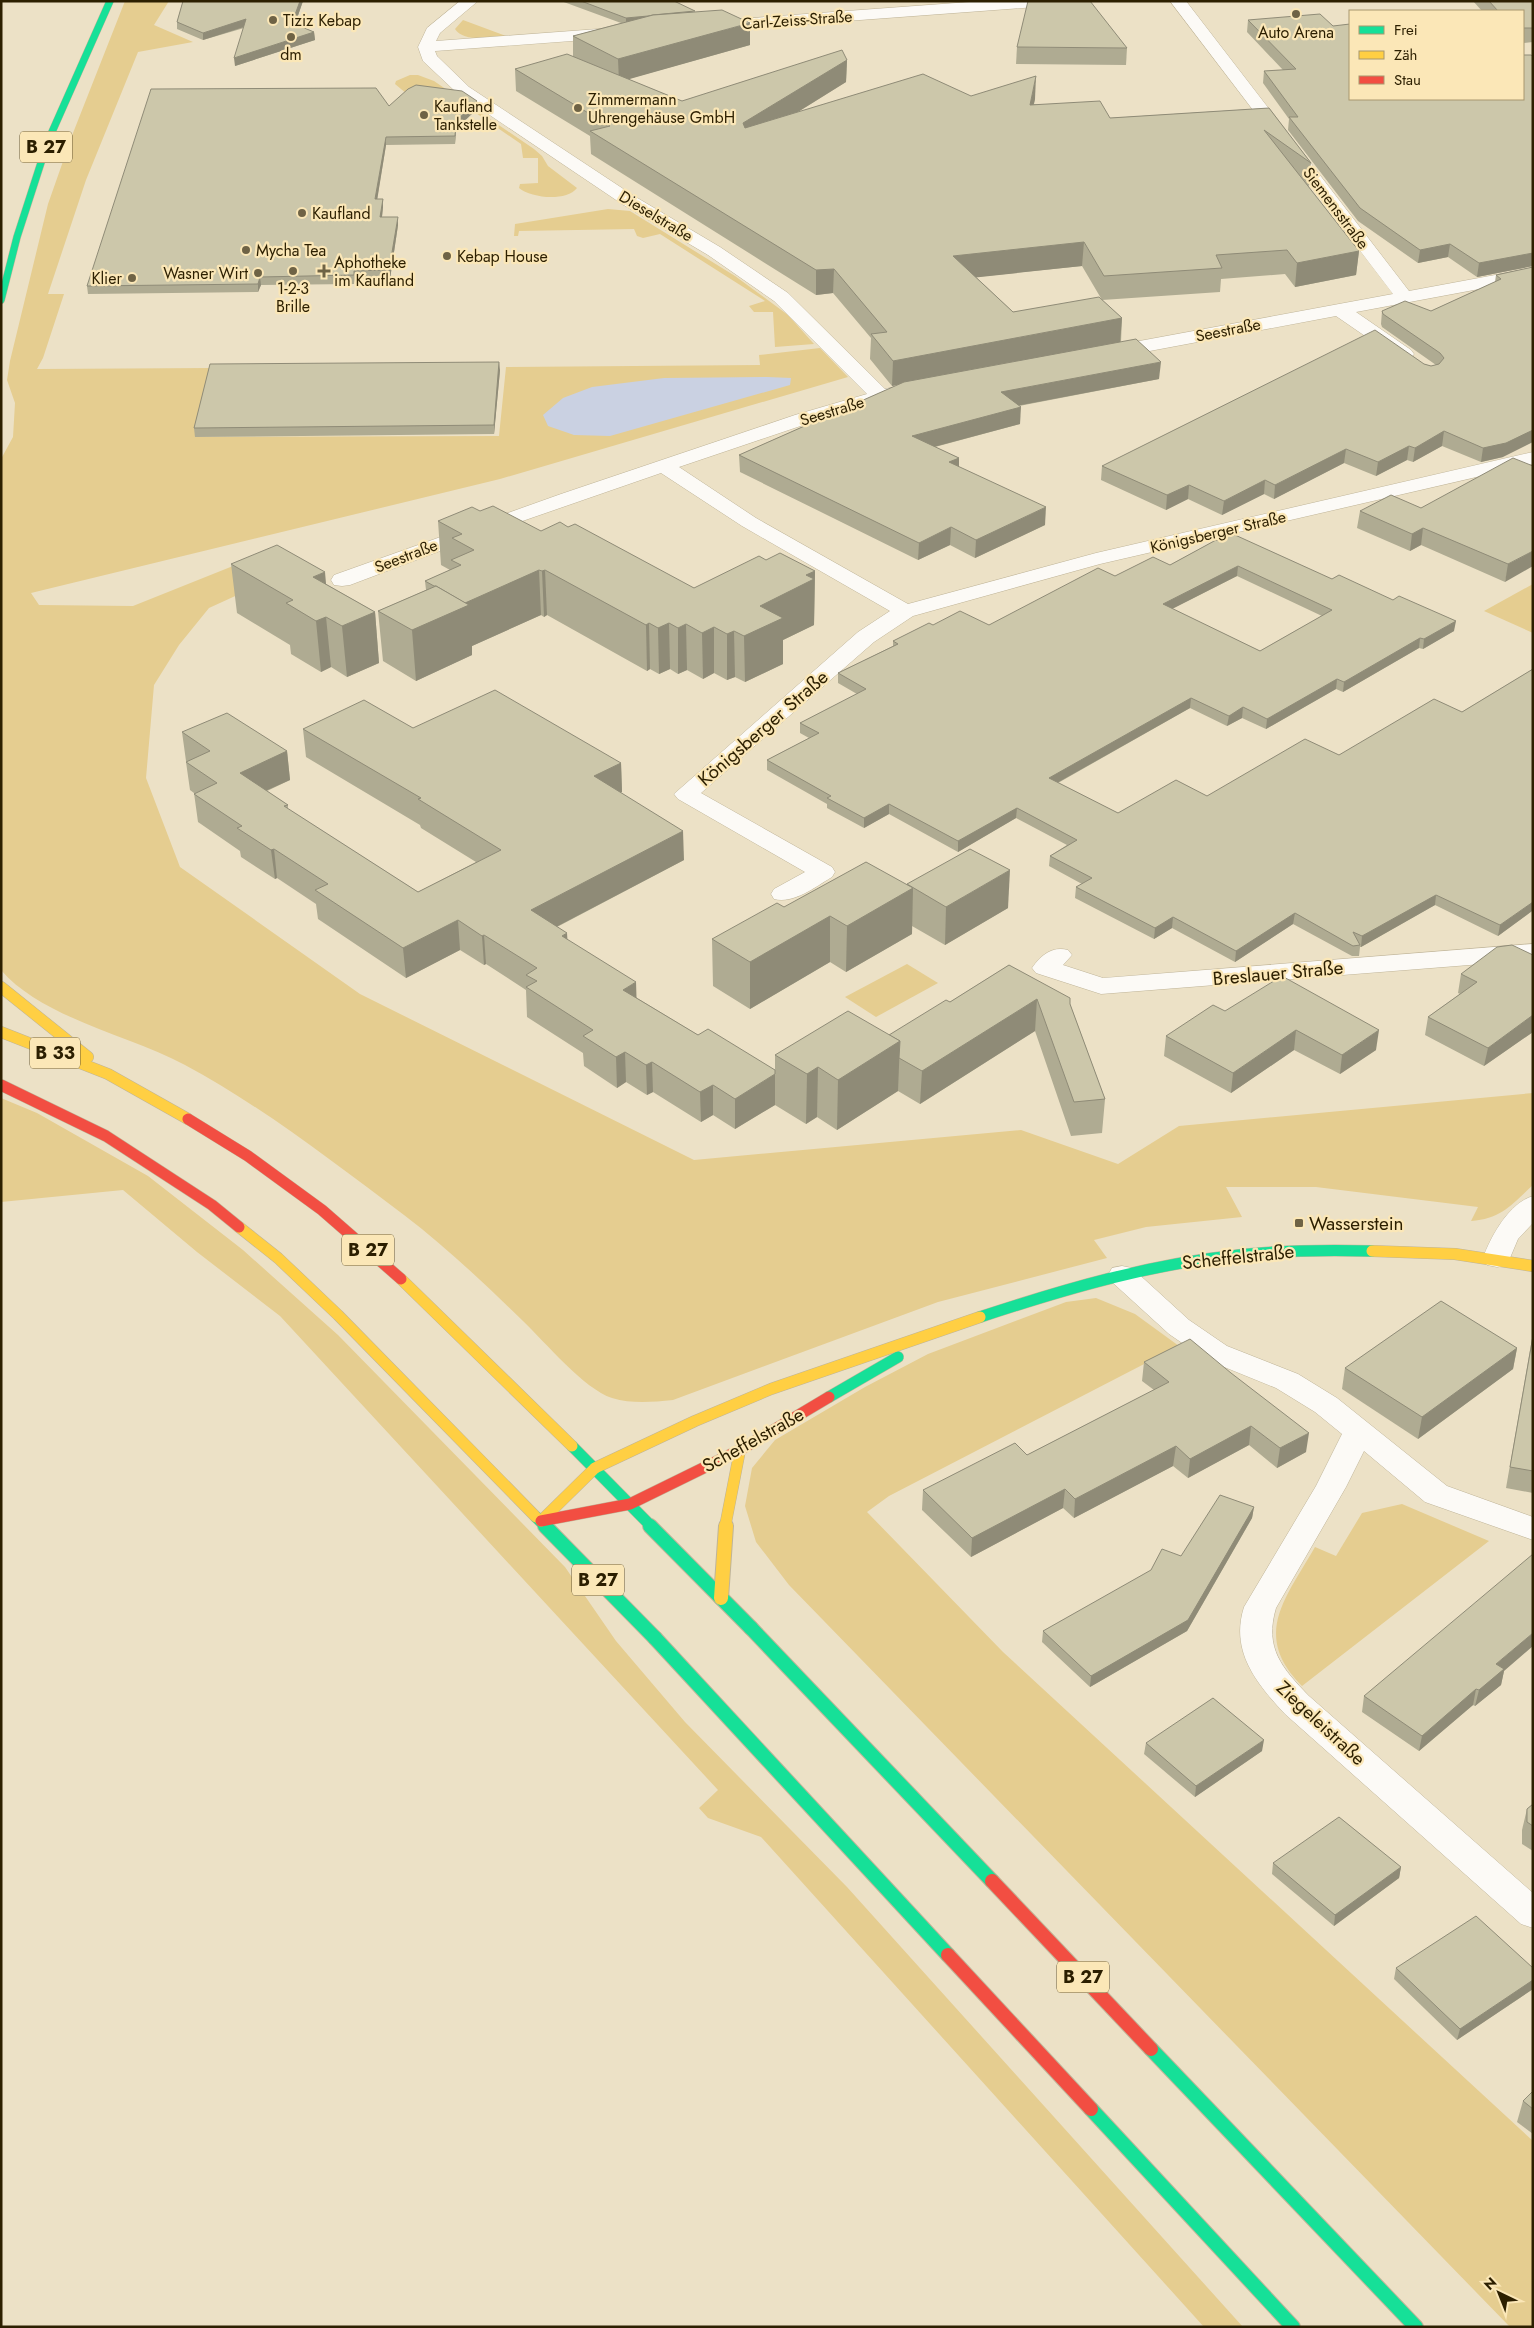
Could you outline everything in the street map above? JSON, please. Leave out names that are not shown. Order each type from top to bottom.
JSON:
[{"type":"main road","name":"B 27","points":[[1,300],[17,237],[48,141],[110,1]]},
{"type":"main road","name":"B 27","points":[[1,986],[108,1074],[170,1107],[248,1156],[322,1210],[417,1293],[595,1468],[751,1628],[1416,2327]]},
{"type":"main road","name":"B 33","points":[[1,1032],[108,1074]]},
{"type":"main road","name":"B 27","points":[[1,1085],[106,1136],[212,1205],[278,1258],[338,1315],[655,1638],[1293,2327]]},
{"type":"main road","name":"Scheffelstraße","points":[[541,1521],[595,1468],[666,1434],[797,1380],[951,1326],[1122,1275],[1197,1260],[1262,1252],[1319,1250],[1426,1252],[1497,1258],[1533,1266]]},
{"type":"main road","name":"Scheffelstraße","points":[[541,1521],[630,1504],[740,1450],[951,1326]]},
{"type":"main road","points":[[721,1598],[726,1518],[740,1450]]},
{"type":"street","points":[[470,1],[433,31],[426,47],[624,32]]},
{"type":"street","name":"Carl-Zeiss-Straße","points":[[693,27],[1049,1]]},
{"type":"street","name":"Siemensstraße","points":[[1178,1],[1404,296]]},
{"type":"street","name":"Dieselstraße","points":[[426,47],[429,58],[463,90],[612,190],[714,251],[785,300],[881,396]]},
{"type":"street","name":"Seestraße","points":[[1088,356],[1533,272]]},
{"type":"street","points":[[1339,309],[1422,367]]},
{"type":"street","name":"Seestraße","points":[[342,580],[455,537],[663,466],[881,396],[916,389]]},
{"type":"street","name":"Königsberger Straße","points":[[783,894],[823,872],[686,794],[866,637],[905,611],[1096,559],[1533,458]]},
{"type":"street","points":[[663,466],[748,522],[905,611]]},
{"type":"street","name":"Breslauer Straße","points":[[1059,955],[1045,968],[1101,986],[1533,952]]},
{"type":"street","points":[[1497,1258],[1505,1236],[1533,1205]]},
{"type":"street","points":[[1122,1275],[1179,1327],[1210,1348],[1286,1381],[1326,1405],[1436,1494],[1533,1529]]},
{"type":"street","name":"Ziegeleistraße","points":[[1359,1431],[1331,1486],[1260,1606],[1256,1616],[1254,1636],[1260,1658],[1281,1689],[1297,1705],[1533,1914]]},
{"type":"shaded area","points":[[125,1],[169,1],[154,25],[193,42],[138,52],[86,180],[48,294],[64,294],[43,358],[37,369],[213,368],[196,437],[499,436],[506,367],[760,365],[759,355],[820,348],[848,377],[500,479],[31,593],[39,605],[133,606],[248,560],[288,572],[209,608],[179,645],[154,685],[146,778],[180,867],[360,994],[694,1160],[1021,1130],[1118,1164],[1179,1126],[1533,1093],[1533,1185],[1499,1214],[1482,1220],[1471,1221],[1478,1207],[1316,1187],[1226,1187],[1242,1217],[1146,1227],[1094,1240],[1107,1258],[938,1302],[673,1400],[627,1401],[612,1398],[589,1385],[565,1364],[494,1293],[435,1240],[351,1175],[270,1117],[185,1065],[163,1054],[62,1013],[18,987],[1,970],[1,459],[13,437],[15,403],[7,380],[48,204],[73,133]]},
{"type":"shaded area","points":[[463,20],[506,36],[471,38],[465,36],[455,29]]},
{"type":"shaded area","points":[[410,75],[418,75],[434,81],[534,149],[542,156],[548,166],[577,188],[565,195],[548,197],[532,194],[519,188],[520,184],[538,183],[538,158],[523,158],[521,144],[460,102],[407,94],[395,84],[396,81]]},
{"type":"shaded area","points":[[608,209],[630,211],[735,276],[788,315],[814,344],[775,347],[773,312],[754,312],[749,306],[765,301],[660,234],[643,238],[637,236],[634,229],[519,231],[518,236],[514,236],[515,224]]},
{"type":"shaded area","points":[[1533,584],[1533,633],[1484,611]]},
{"type":"shaded area","points":[[907,964],[938,983],[876,1017],[845,997]]},
{"type":"shaded area","points":[[1,1098],[37,1113],[148,1176],[243,1250],[338,1335],[565,1567],[616,1641],[685,1722],[847,1887],[1243,2327],[1204,2327],[761,1837],[708,1818],[699,1808],[718,1790],[280,1316],[197,1252],[123,1190],[1,1202]]},
{"type":"shaded area","points":[[1096,1298],[1135,1314],[1179,1346],[889,1496],[867,1512],[1003,1652],[1533,2141],[1533,2327],[1510,2327],[789,1585],[756,1542],[745,1506],[752,1468],[775,1440],[865,1387],[928,1354],[1066,1302]]},
{"type":"shaded area","points":[[1402,1504],[1489,1541],[1302,1686],[1287,1667],[1278,1650],[1276,1633],[1278,1616],[1294,1583],[1315,1547],[1336,1556],[1362,1513]]},
{"type":"water","points":[[664,378],[791,378],[790,385],[610,436],[574,435],[548,426],[543,415],[563,398],[592,387]]},
{"type":"building","points":[[183,1],[300,1],[292,23],[314,32],[234,58],[246,19],[203,33],[177,22]]},
{"type":"building","points":[[581,1],[674,1],[695,11],[626,18]]},
{"type":"building","points":[[1028,1],[1090,1],[1127,48],[1017,47]]},
{"type":"building","points":[[1489,1],[1533,1],[1533,28],[1524,28],[1524,10],[1497,10]]},
{"type":"building","points":[[722,10],[750,23],[618,59],[573,36],[653,15]]},
{"type":"building","points":[[1320,14],[1333,26],[1349,24],[1349,100],[1524,100],[1524,55],[1533,56],[1533,253],[1479,263],[1450,244],[1420,250],[1360,208],[1289,117],[1298,117],[1264,71],[1296,69],[1248,20]]},
{"type":"building","points":[[842,50],[847,60],[743,123],[745,128],[923,74],[971,96],[1036,76],[1030,105],[1100,101],[1110,118],[1269,108],[1311,163],[1264,130],[1359,251],[1297,263],[1287,250],[1216,255],[1222,268],[1104,276],[1084,242],[953,256],[1013,312],[1099,297],[1122,318],[893,361],[871,334],[887,332],[834,269],[816,270],[590,131],[610,126],[515,69],[567,54],[682,101]]},
{"type":"building","points":[[416,85],[462,91],[477,101],[456,121],[455,136],[386,137],[375,199],[383,199],[380,217],[398,217],[389,270],[354,271],[354,275],[260,277],[258,284],[87,286],[151,89],[376,88],[389,106],[408,89]]},
{"type":"building","points":[[1533,267],[1533,430],[1506,443],[1483,448],[1444,431],[1415,448],[1409,446],[1378,462],[1346,449],[1275,485],[1265,480],[1224,501],[1189,485],[1167,495],[1102,466],[1375,330],[1424,364],[1431,366],[1439,364],[1444,358],[1440,353],[1383,314],[1382,311],[1405,301],[1431,311],[1501,279],[1496,275]]},
{"type":"building","points":[[1136,339],[1161,362],[1001,392],[1021,407],[912,436],[959,458],[949,462],[1046,507],[976,540],[951,527],[919,543],[739,455],[904,382]]},
{"type":"building","points":[[499,362],[494,425],[194,428],[210,364]]},
{"type":"building","points":[[1513,458],[1533,466],[1533,551],[1508,564],[1423,528],[1412,534],[1360,511],[1391,495],[1421,508]]},
{"type":"building","points":[[493,506],[541,531],[560,522],[568,527],[575,524],[694,588],[759,556],[766,560],[780,553],[815,571],[806,575],[814,579],[760,606],[783,618],[744,636],[734,631],[727,634],[714,627],[702,633],[686,624],[678,628],[669,623],[658,628],[649,623],[646,625],[545,570],[539,570],[465,603],[425,581],[461,565],[451,560],[474,550],[452,538],[462,534],[438,521],[472,507],[480,511]]},
{"type":"building","points":[[1224,530],[1332,579],[1339,575],[1393,600],[1399,596],[1456,621],[1424,639],[1420,638],[1344,682],[1337,679],[1267,719],[1243,707],[1229,716],[1191,698],[1049,778],[1118,813],[1176,780],[1207,796],[1305,739],[1339,755],[1434,699],[1462,712],[1533,669],[1533,902],[1500,925],[1436,895],[1362,936],[1353,932],[1360,945],[1353,946],[1295,913],[1236,951],[1173,917],[1155,928],[1076,887],[1092,878],[1050,856],[1077,840],[1017,808],[958,841],[889,804],[864,818],[827,798],[831,796],[767,760],[819,733],[800,723],[866,689],[838,673],[898,644],[893,641],[929,623],[933,625],[960,611],[989,625],[1098,568],[1115,576],[1153,557],[1170,565],[1216,540],[1219,541]],"holes":[[[1238,566],[1332,610],[1260,651],[1163,604]]]},
{"type":"building","points":[[277,545],[325,572],[313,577],[375,612],[342,626],[326,617],[316,621],[286,603],[293,600],[231,564]]},
{"type":"building","points":[[436,586],[469,605],[412,630],[378,611]]},
{"type":"building","points":[[495,690],[621,763],[594,776],[683,831],[531,910],[567,933],[562,936],[636,982],[623,990],[698,1035],[708,1029],[775,1070],[775,1074],[735,1099],[713,1085],[700,1092],[652,1062],[646,1065],[625,1052],[616,1057],[583,1036],[593,1030],[526,987],[537,981],[526,975],[537,968],[458,920],[403,948],[315,890],[328,884],[274,849],[271,850],[237,828],[242,826],[194,794],[217,783],[186,762],[210,751],[182,732],[227,713],[287,751],[240,773],[288,805],[284,806],[418,892],[501,850],[418,799],[421,798],[303,729],[364,700],[413,728]]},
{"type":"building","points":[[970,849],[1010,870],[946,907],[907,884]]},
{"type":"building","points":[[866,862],[913,888],[847,926],[830,916],[750,962],[712,939],[777,903],[784,907]]},
{"type":"building","points":[[1512,945],[1533,955],[1533,1015],[1488,1048],[1428,1017],[1477,982],[1461,974],[1497,947]]},
{"type":"building","points":[[1009,965],[1070,998],[1070,1004],[1105,1099],[1074,1102],[1037,999],[922,1071],[899,1058],[900,1041],[889,1035],[946,1000],[950,1002]]},
{"type":"building","points":[[1282,976],[1379,1030],[1342,1055],[1296,1030],[1233,1073],[1166,1036],[1213,1005],[1225,1011]]},
{"type":"building","points":[[848,1011],[900,1041],[838,1080],[818,1067],[807,1074],[775,1055]]},
{"type":"building","points":[[1441,1301],[1517,1348],[1422,1417],[1345,1368]]},
{"type":"building","points":[[1533,1336],[1533,1471],[1510,1467]]},
{"type":"building","points":[[1190,1339],[1309,1433],[1280,1448],[1251,1426],[1190,1459],[1176,1446],[1075,1499],[1065,1489],[972,1538],[923,1490],[1015,1443],[1027,1455],[1169,1382],[1144,1362]]},
{"type":"building","points":[[1220,1495],[1254,1507],[1188,1620],[1091,1676],[1043,1631],[1151,1570],[1162,1549],[1181,1556]]},
{"type":"building","points":[[1533,1554],[1533,1633],[1496,1664],[1504,1669],[1479,1690],[1476,1689],[1422,1736],[1364,1696]]},
{"type":"building","points":[[1213,1698],[1264,1740],[1196,1786],[1146,1743]]},
{"type":"building","points":[[1533,1804],[1533,1826],[1527,1822],[1527,1809]]},
{"type":"building","points":[[1339,1817],[1401,1867],[1335,1915],[1273,1863]]},
{"type":"building","points":[[1476,1916],[1533,1968],[1533,1980],[1460,2029],[1396,1968]]},
{"type":"building","points":[[1533,2091],[1533,2109],[1523,2101]]},
{"type":"traffic: fast","points":[[1,300],[17,237],[48,141],[110,1]]},
{"type":"traffic: fast","points":[[980,1317],[1098,1281],[1189,1261],[1277,1252],[1372,1251]]},
{"type":"traffic: fast","points":[[829,1397],[898,1357]]},
{"type":"traffic: fast","points":[[572,1446],[751,1628]]},
{"type":"traffic: fast","points":[[536,1517],[655,1638]]},
{"type":"traffic: fast","points":[[751,1628],[992,1881]]},
{"type":"traffic: fast","points":[[655,1638],[948,1955]]},
{"type":"traffic: fast","points":[[1151,2049],[1416,2327]]},
{"type":"traffic: fast","points":[[1091,2109],[1293,2327]]},
{"type":"traffic: slow","points":[[1,987],[88,1057]]},
{"type":"traffic: slow","points":[[1,1032],[108,1074],[188,1119]]},
{"type":"traffic: slow","points":[[239,1227],[278,1258],[338,1315],[536,1517]]},
{"type":"traffic: slow","points":[[1372,1251],[1455,1254],[1533,1266]]},
{"type":"traffic: slow","points":[[401,1279],[572,1446]]},
{"type":"traffic: slow","points":[[595,1468],[695,1421],[771,1389],[980,1317]]},
{"type":"traffic: slow","points":[[721,1598],[726,1518],[740,1450]]},
{"type":"traffic: slow","points":[[541,1521],[595,1468]]},
{"type":"traffic: jam","points":[[1,1085],[106,1136],[212,1205],[239,1227]]},
{"type":"traffic: jam","points":[[188,1119],[248,1156],[322,1210],[401,1279]]},
{"type":"traffic: jam","points":[[541,1521],[630,1504],[740,1450],[829,1397]]},
{"type":"traffic: jam","points":[[992,1881],[1151,2049]]},
{"type":"traffic: jam","points":[[948,1955],[1091,2109]]},
{"type":"place","name":"Auto Arena","points":[[1296,14]]},
{"type":"place","name":"Tiziz Kebap","points":[[273,20]]},
{"type":"place","name":"dm","points":[[291,37]]},
{"type":"place","name":"Zimmermann Uhrengehäuse GmbH","points":[[578,108]]},
{"type":"place","name":"Kaufland Tankstelle","points":[[424,115]]},
{"type":"place","name":"Kaufland","points":[[302,213]]},
{"type":"place","name":"Mycha Tea","points":[[246,250]]},
{"type":"place","name":"Kebap House","points":[[447,256]]},
{"type":"place","name":"1-2-3 Brille","points":[[293,271]]},
{"type":"place","name":"Aphotheke im Kaufland","points":[[324,271]]},
{"type":"place","name":"Wasner Wirt","points":[[258,273]]},
{"type":"place","name":"Klier","points":[[132,278]]},
{"type":"place","name":"Wasserstein","points":[[1299,1223]]}]
